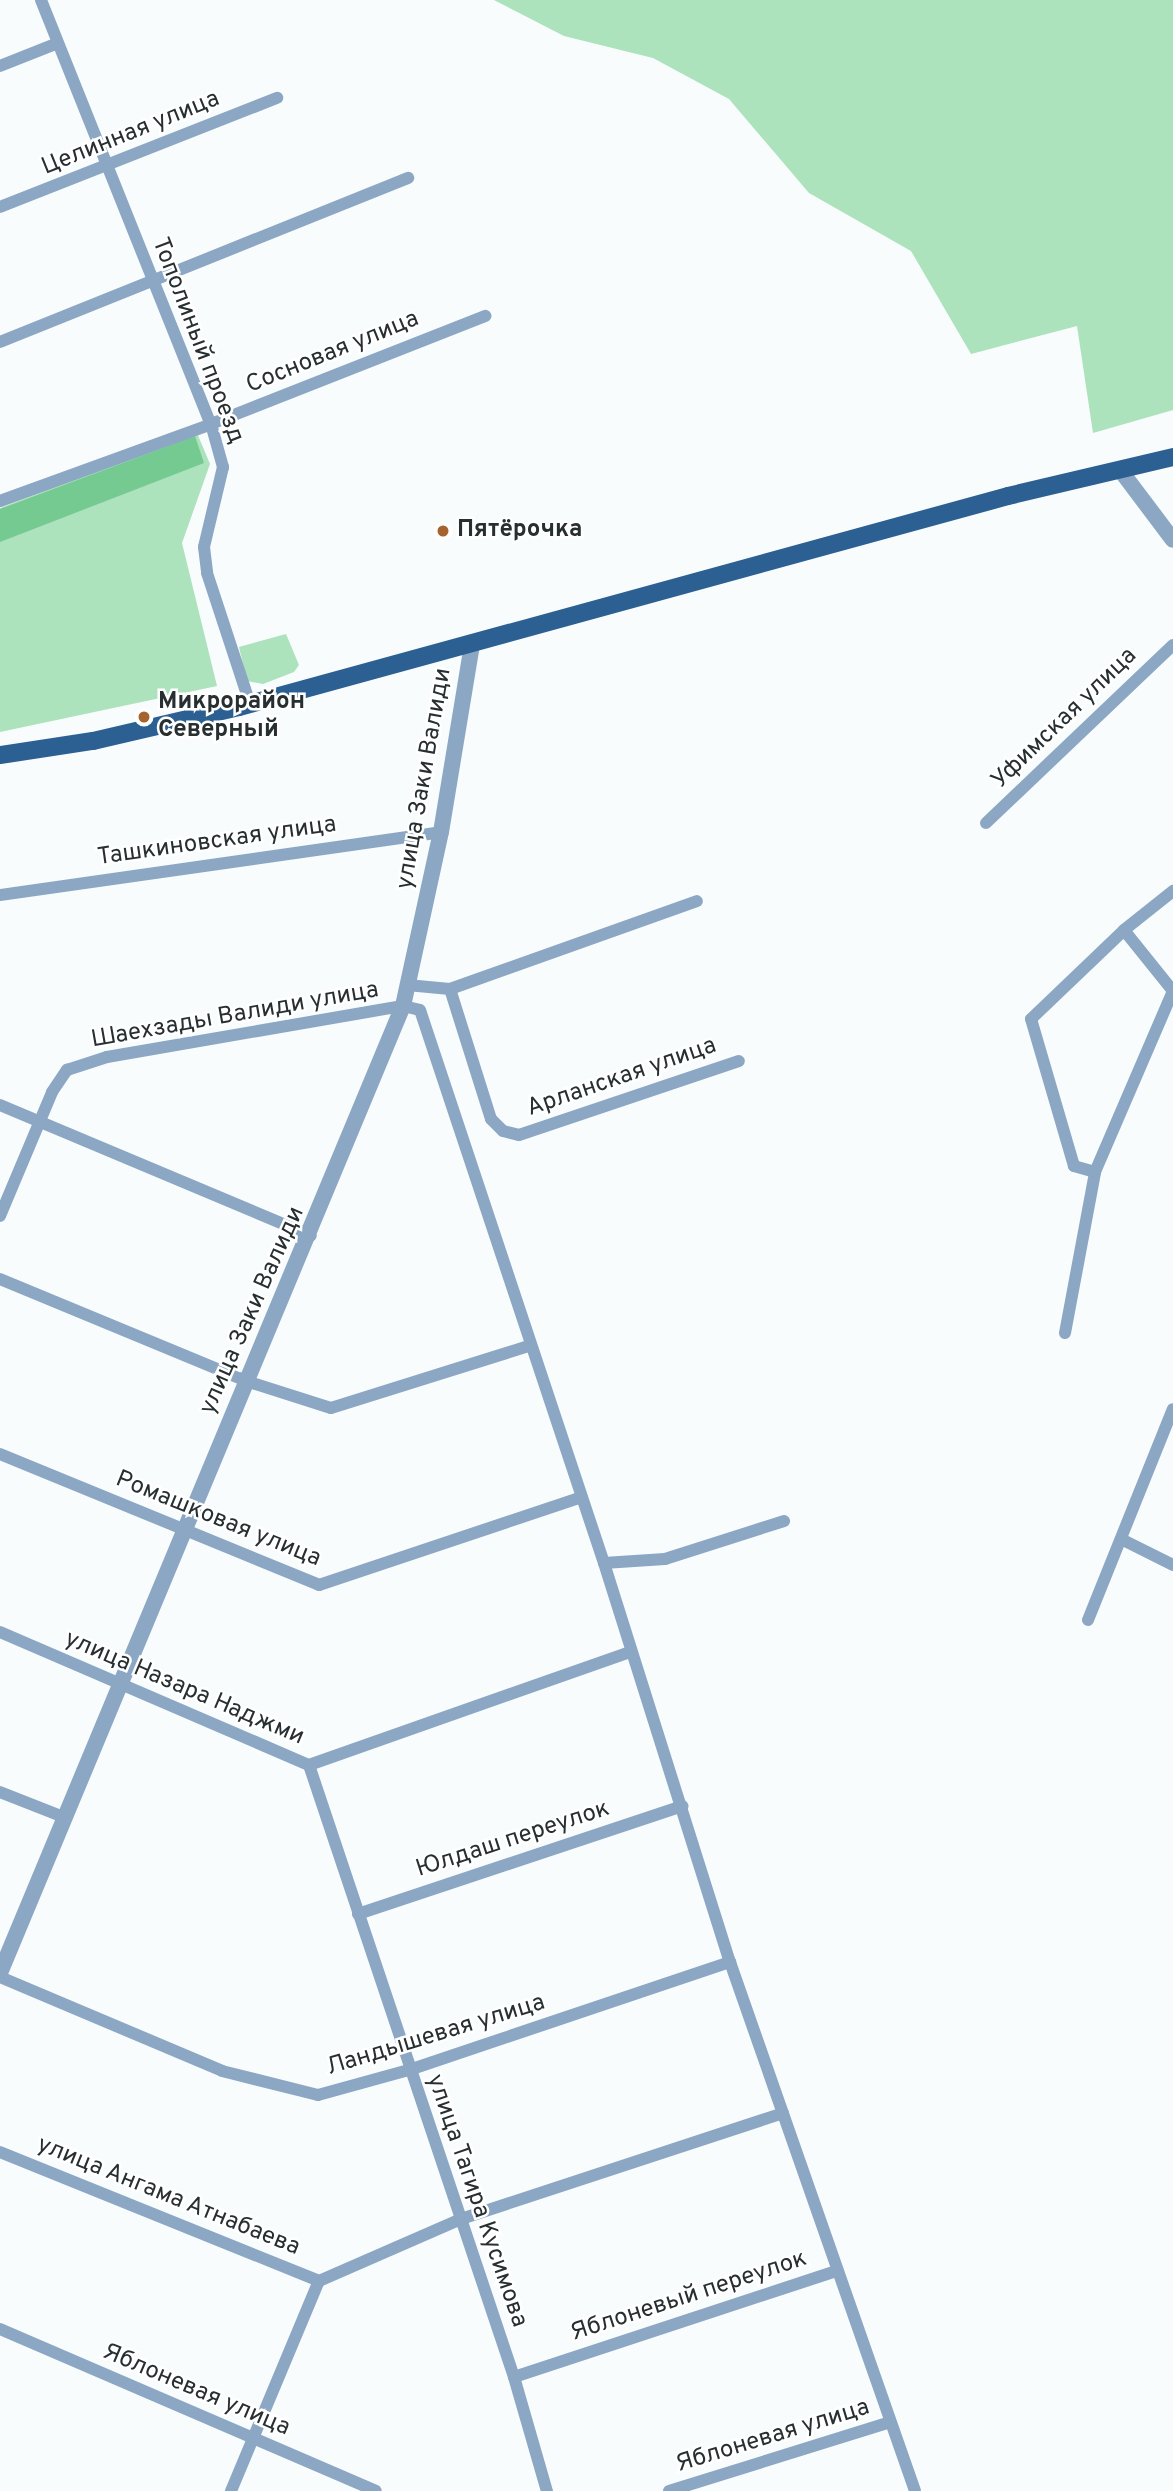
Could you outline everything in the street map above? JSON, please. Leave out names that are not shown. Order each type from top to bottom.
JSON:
[{"type":"main road","points":[[0,755],[93,741],[250,704],[1008,496],[1173,457]]},
{"type":"street","name":"Тополиный проезд","points":[[41,0],[151,281],[211,425],[223,467],[204,547],[207,573],[250,704]]},
{"type":"street","points":[[0,66],[58,43]]},
{"type":"street","name":"Целинная улица","points":[[0,207],[106,168],[277,98]]},
{"type":"street","points":[[0,342],[408,178]]},
{"type":"street","name":"Сосновая улица","points":[[0,501],[211,425],[485,316]]},
{"type":"street","points":[[1121,471],[1173,540]]},
{"type":"street","name":"улица Заки Валиди","points":[[0,1975],[246,1381],[311,1236],[403,1006],[441,832],[472,644]]},
{"type":"street","name":"Уфимская улица","points":[[986,823],[1173,645]]},
{"type":"street","name":"Ташкиновская улица","points":[[0,895],[441,832]]},
{"type":"street","points":[[1095,1172],[1074,1166],[1031,1019],[1124,930],[1173,891]]},
{"type":"street","points":[[407,985],[450,989],[696,901]]},
{"type":"street","points":[[1065,1333],[1095,1172],[1173,991],[1124,930]]},
{"type":"street","name":"Арланская улица","points":[[450,989],[491,1119],[503,1130],[519,1135],[739,1061]]},
{"type":"street","points":[[403,1006],[421,1010],[529,1346],[604,1563],[730,1962],[915,2491]]},
{"type":"street","name":"Шаехзады Валиди улица","points":[[0,1216],[38,1121],[67,1070],[107,1057],[403,1006]]},
{"type":"street","points":[[0,1105],[311,1236]]},
{"type":"street","points":[[0,1279],[246,1381],[331,1408],[529,1346]]},
{"type":"street","points":[[1088,1620],[1173,1409]]},
{"type":"street","name":"Ромашковая улица","points":[[0,1454],[319,1586],[582,1497]]},
{"type":"street","points":[[604,1563],[665,1559],[784,1521]]},
{"type":"street","points":[[1121,1539],[1173,1565]]},
{"type":"street","name":"улица Назара Наджми","points":[[0,1632],[309,1765],[630,1652]]},
{"type":"street","name":"улица Тагира Кусимова","points":[[309,1765],[514,2377],[547,2491]]},
{"type":"street","points":[[0,1792],[66,1818]]},
{"type":"street","name":"Юлдаш переулок","points":[[358,1914],[682,1806]]},
{"type":"street","name":"Ландышевая улица","points":[[0,1975],[222,2071],[318,2095],[409,2070],[730,1962]]},
{"type":"street","name":"улица Ангама Атнабаева","points":[[231,2491],[319,2281],[461,2219],[783,2113]]},
{"type":"street","name":"улица Ангама Атнабаева","points":[[0,2151],[319,2281]]},
{"type":"street","name":"Яблоневый переулок","points":[[514,2377],[837,2271]]},
{"type":"street","name":"Яблоневая улица","points":[[0,2329],[376,2491]]},
{"type":"street","name":"Яблоневая улица","points":[[669,2491],[890,2422]]},
{"type":"green space","points":[[494,0],[1173,0],[1173,410],[1093,433],[1077,326],[971,354],[911,251],[809,193],[729,99],[653,58],[564,36]]},
{"type":"green space","points":[[197,433],[210,464],[182,543],[217,686],[0,732],[0,508]]},
{"type":"green space","points":[[195,436],[204,463],[0,542],[0,509]]},
{"type":"green space","points":[[286,634],[299,665],[294,672],[263,684],[247,681],[239,647]]},
{"type":"place","name":"Пятёрочка","points":[[443,531]]},
{"type":"place","name":"Микрорайон Северный","points":[[144,717]]}]
